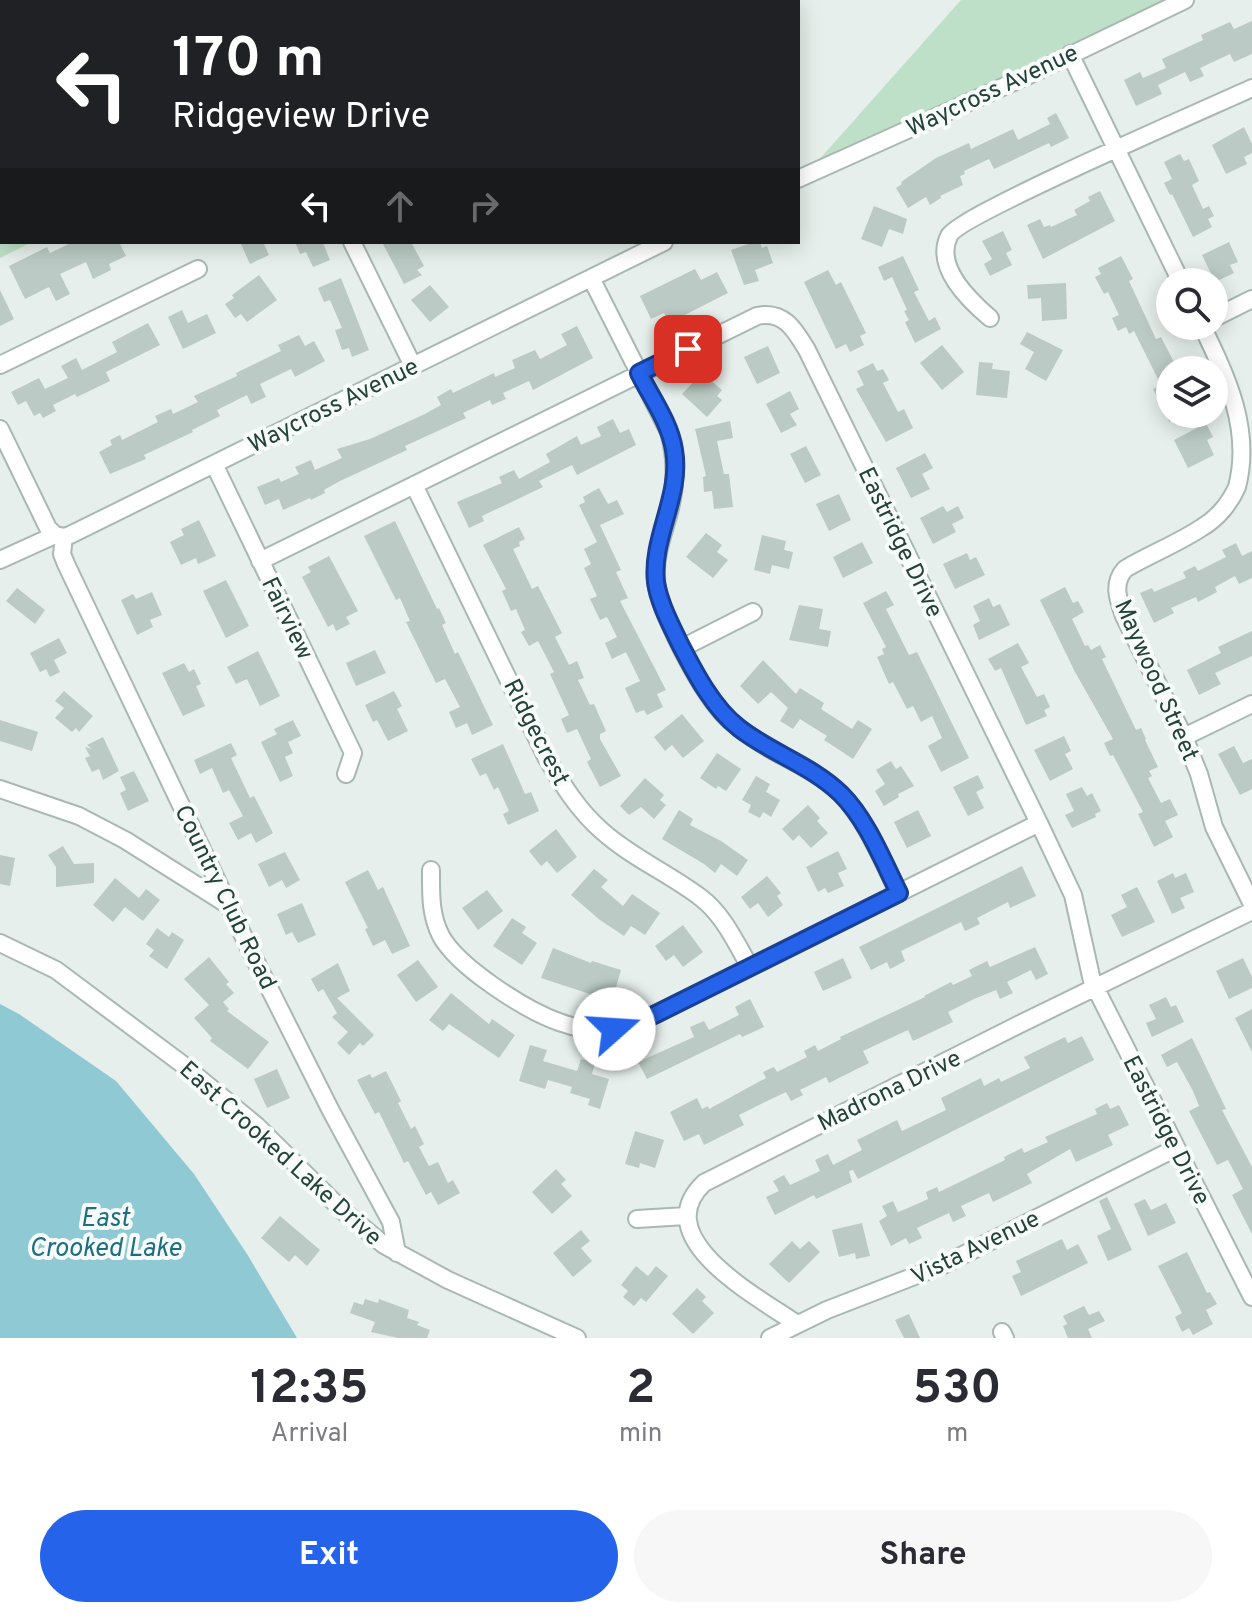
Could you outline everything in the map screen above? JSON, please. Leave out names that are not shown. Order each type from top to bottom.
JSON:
[{"type":"street","name":"Waycross Avenue","points":[[800,178],[1185,0]]},
{"type":"street","points":[[1070,54],[1174,268]]},
{"type":"street","points":[[990,318],[969,300],[950,267],[945,247],[953,229],[998,204],[1252,88]]},
{"type":"street","points":[[353,244],[413,366]]},
{"type":"street","name":"Waycross Avenue","points":[[0,560],[214,464],[660,244]]},
{"type":"street","points":[[0,365],[198,269]]},
{"type":"street","points":[[591,278],[669,432],[674,449],[676,468],[673,496],[660,543],[656,581],[658,593],[682,648],[711,698],[738,728],[809,769],[842,795],[855,810],[899,893]]},
{"type":"street","points":[[1228,311],[1252,299]]},
{"type":"street","name":"Eastridge Drive","points":[[260,561],[757,316],[777,317],[793,327],[1039,823],[1073,895],[1087,966],[1095,987],[1252,1297]]},
{"type":"street","name":"Maywood Street","points":[[1209,340],[1237,397],[1246,424],[1250,457],[1235,492],[1215,518],[1125,569],[1117,583],[1124,616],[1184,737],[1199,774],[1217,836],[1252,904]]},
{"type":"street","name":"Country Club Road","points":[[0,429],[48,528],[59,536],[66,564],[229,905],[331,1111],[391,1222],[397,1253]]},
{"type":"street","name":"Fairview","points":[[214,464],[353,753],[346,774]]},
{"type":"street","name":"Ridgecrest","points":[[414,485],[546,757],[567,791],[600,830],[701,897],[730,932],[750,967]]},
{"type":"street","points":[[682,648],[753,612]]},
{"type":"street","points":[[1184,737],[1252,704]]},
{"type":"street","points":[[0,789],[79,816],[125,840],[229,905]]},
{"type":"street","points":[[431,870],[431,904],[436,924],[453,953],[480,976],[562,1024],[614,1029],[654,1015],[1039,823]]},
{"type":"street","name":"Madrona Drive","points":[[686,1216],[693,1194],[712,1177],[1252,911]]},
{"type":"street","name":"East Crooked Lake Drive","points":[[0,943],[56,970],[129,1023],[257,1126],[343,1211],[397,1253],[448,1280],[577,1338]]},
{"type":"street","name":"Vista Avenue","points":[[770,1338],[827,1310],[943,1265],[1176,1148]]},
{"type":"street","points":[[637,1219],[686,1216],[693,1239],[713,1262],[797,1324]]},
{"type":"green space","points":[[961,0],[1167,0],[1022,70],[817,162]]},
{"type":"green space","points":[[0,244],[28,244],[0,258]]},
{"type":"water","name":"East Crooked Lake","points":[[0,1004],[116,1081],[194,1174],[297,1338],[0,1338]]},
{"type":"building","points":[[1252,21],[1252,54],[1234,62],[1230,54],[1200,68],[1204,76],[1190,82],[1185,72],[1158,85],[1162,94],[1136,106],[1124,80],[1140,72],[1143,78],[1166,68],[1162,59],[1203,40],[1201,35],[1230,22],[1234,29]]},
{"type":"building","points":[[1056,113],[1069,138],[1051,147],[1049,143],[994,169],[989,159],[964,171],[965,174],[960,176],[963,185],[940,196],[930,205],[926,197],[908,208],[896,188],[936,158],[969,143],[971,149],[1013,129],[1018,140],[1050,124],[1047,118]]},
{"type":"building","points":[[1244,127],[1252,144],[1252,153],[1244,157],[1247,164],[1226,174],[1212,145]]},
{"type":"building","points":[[1180,154],[1184,161],[1189,159],[1199,181],[1192,185],[1203,209],[1209,206],[1214,216],[1208,219],[1212,227],[1193,237],[1164,183],[1172,179],[1164,162]]},
{"type":"building","points":[[1100,191],[1115,221],[1043,259],[1027,225],[1040,219],[1044,227],[1051,227],[1077,215],[1074,210]]},
{"type":"building","points":[[874,206],[907,219],[903,234],[889,229],[882,247],[861,239]]},
{"type":"building","points":[[1003,231],[1012,250],[1006,253],[1012,265],[990,276],[984,264],[992,259],[982,241]]},
{"type":"building","points":[[1229,242],[1238,262],[1230,265],[1234,273],[1228,276],[1228,268],[1208,268],[1202,255]]},
{"type":"building","points":[[69,244],[120,244],[126,256],[109,264],[111,270],[93,279],[86,262],[60,274],[70,294],[56,301],[49,287],[25,299],[9,266],[47,247],[50,253]]},
{"type":"building","points":[[241,244],[264,244],[269,255],[250,264]]},
{"type":"building","points":[[296,244],[323,244],[330,260],[313,267],[306,252],[300,254]]},
{"type":"building","points":[[383,244],[412,244],[424,266],[417,270],[422,275],[404,284]]},
{"type":"building","points":[[748,244],[761,244],[762,248],[767,246],[773,263],[755,270],[759,281],[744,285],[731,250]]},
{"type":"building","points":[[903,256],[919,290],[914,292],[929,321],[935,317],[941,329],[915,343],[905,322],[909,320],[904,311],[907,310],[892,277],[884,281],[878,267]]},
{"type":"building","points":[[1121,256],[1156,340],[1163,340],[1171,356],[1156,356],[1156,375],[1134,331],[1129,334],[1126,327],[1118,331],[1112,318],[1119,315],[1108,292],[1104,294],[1095,277],[1101,274],[1098,268]]},
{"type":"building","points":[[695,269],[701,280],[717,272],[728,293],[669,323],[664,313],[651,319],[640,296]]},
{"type":"building","points":[[828,270],[836,285],[841,282],[866,333],[860,336],[864,345],[850,352],[846,344],[836,349],[804,282]]},
{"type":"building","points":[[259,275],[277,300],[247,322],[241,314],[235,318],[225,304]]},
{"type":"building","points":[[341,278],[369,350],[352,357],[349,348],[342,350],[335,330],[342,328],[330,300],[324,302],[318,288]]},
{"type":"building","points":[[1066,283],[1067,319],[1042,321],[1041,298],[1028,299],[1027,285]]},
{"type":"building","points":[[430,285],[449,307],[430,322],[411,300]]},
{"type":"building","points":[[0,290],[14,319],[0,326]]},
{"type":"building","points":[[182,310],[188,323],[207,314],[216,333],[183,349],[168,317]]},
{"type":"building","points":[[148,323],[160,345],[106,372],[110,381],[53,405],[56,411],[43,418],[40,413],[34,416],[26,401],[18,405],[11,392],[39,378],[45,389],[68,378],[61,366],[76,358],[82,370],[117,352],[112,342]]},
{"type":"building","points":[[577,326],[593,358],[533,390],[529,381],[503,393],[506,399],[492,405],[490,400],[463,413],[466,418],[405,446],[407,450],[340,481],[311,500],[283,510],[279,499],[265,505],[257,487],[299,474],[295,467],[311,460],[315,470],[342,458],[337,449],[370,439],[425,414],[441,405],[437,397],[451,389],[453,393],[494,373],[495,377],[515,368],[512,360],[535,350],[540,359],[567,345],[561,334]]},
{"type":"building","points":[[1027,332],[1063,350],[1046,381],[1025,369],[1034,352],[1020,344]]},
{"type":"building","points":[[299,335],[305,346],[314,341],[325,361],[295,377],[291,369],[260,384],[266,397],[251,404],[247,395],[217,410],[220,416],[193,432],[144,455],[146,459],[110,474],[99,452],[112,445],[110,440],[120,435],[122,440],[158,422],[155,416],[171,409],[173,414],[198,402],[194,396],[281,351],[278,345]]},
{"type":"building","points":[[942,345],[964,372],[942,390],[920,363]]},
{"type":"building","points":[[768,346],[780,373],[757,384],[744,357]]},
{"type":"building","points":[[979,362],[993,363],[992,369],[1010,371],[1007,398],[976,395]]},
{"type":"building","points":[[873,363],[877,371],[883,369],[889,380],[883,383],[898,412],[904,409],[913,428],[886,442],[856,389],[864,385],[857,371]]},
{"type":"building","points":[[702,373],[722,390],[717,396],[722,400],[707,417],[682,394]]},
{"type":"building","points":[[790,391],[799,409],[790,414],[797,425],[781,433],[766,404]]},
{"type":"building","points":[[613,419],[620,433],[629,429],[636,445],[577,475],[572,465],[539,481],[543,487],[482,516],[484,521],[469,528],[457,502],[502,483],[499,477],[514,470],[519,479],[550,462],[546,454],[577,436],[581,445],[601,436],[597,427]]},
{"type":"building","points":[[730,421],[733,438],[717,441],[724,474],[729,474],[733,507],[714,509],[712,491],[704,492],[703,477],[706,476],[695,429]]},
{"type":"building","points":[[1197,428],[1208,428],[1213,437],[1207,440],[1214,455],[1188,468],[1174,440]]},
{"type":"building","points":[[806,446],[821,475],[805,483],[790,454]]},
{"type":"building","points":[[925,453],[933,468],[922,474],[930,489],[911,498],[896,468]]},
{"type":"building","points":[[599,488],[608,504],[617,500],[624,514],[600,525],[621,570],[616,572],[628,598],[620,601],[666,690],[657,694],[663,707],[647,715],[644,710],[636,713],[625,688],[640,681],[626,652],[612,659],[605,643],[617,637],[607,617],[600,620],[590,599],[597,596],[584,568],[591,564],[584,549],[597,542],[579,505],[585,502],[583,497]]},
{"type":"building","points":[[839,494],[851,520],[829,531],[816,504]]},
{"type":"building","points":[[943,506],[947,512],[958,506],[964,518],[952,524],[956,532],[933,544],[920,518]]},
{"type":"building","points":[[199,520],[216,556],[198,564],[196,558],[181,565],[170,542],[184,535],[181,529]]},
{"type":"building","points":[[395,521],[446,623],[442,625],[455,654],[458,652],[493,725],[472,735],[467,723],[456,728],[449,712],[460,707],[445,679],[436,683],[406,622],[410,621],[400,598],[396,600],[364,536]]},
{"type":"building","points":[[519,527],[525,539],[513,549],[532,589],[538,586],[562,633],[555,637],[569,665],[577,661],[584,678],[578,680],[590,705],[594,704],[606,731],[600,734],[600,739],[621,776],[600,787],[587,762],[591,759],[577,729],[567,733],[561,719],[569,715],[550,674],[554,672],[538,641],[529,646],[521,632],[525,630],[516,609],[511,611],[502,591],[506,589],[483,545]]},
{"type":"building","points":[[706,533],[722,545],[717,552],[728,560],[713,578],[686,557]]},
{"type":"building","points":[[762,535],[786,541],[784,550],[793,552],[789,569],[772,565],[770,574],[754,570]]},
{"type":"building","points":[[862,542],[873,563],[843,578],[833,557]]},
{"type":"building","points":[[1236,543],[1242,556],[1252,551],[1252,578],[1239,584],[1235,576],[1215,587],[1217,592],[1198,602],[1196,597],[1171,608],[1174,613],[1154,623],[1140,593],[1152,588],[1154,592],[1186,578],[1183,572],[1195,566],[1198,571],[1226,557],[1222,550]]},
{"type":"building","points":[[967,553],[970,560],[976,557],[985,575],[955,589],[943,564]]},
{"type":"building","points":[[329,556],[358,611],[346,617],[350,624],[336,631],[333,624],[328,627],[302,577],[311,572],[308,567]]},
{"type":"building","points":[[226,580],[249,626],[226,638],[203,591]]},
{"type":"building","points":[[1065,587],[1073,603],[1078,601],[1084,612],[1072,619],[1085,646],[1088,645],[1091,650],[1100,645],[1106,657],[1102,659],[1136,730],[1141,728],[1146,739],[1158,767],[1149,771],[1152,776],[1148,778],[1161,803],[1170,799],[1178,815],[1165,821],[1173,837],[1154,847],[1138,814],[1143,812],[1104,743],[1113,739],[1075,672],[1040,600]]},
{"type":"building","points":[[17,588],[45,610],[35,624],[6,601]]},
{"type":"building","points":[[886,591],[894,605],[886,609],[909,655],[917,652],[969,758],[941,772],[928,746],[942,738],[932,716],[921,722],[913,706],[907,709],[893,682],[889,684],[877,657],[884,654],[882,649],[886,647],[863,603]]},
{"type":"building","points":[[152,592],[162,615],[150,620],[153,627],[137,635],[121,600],[133,594],[136,599]]},
{"type":"building","points":[[989,598],[993,607],[1000,604],[1010,625],[979,640],[973,625],[980,621],[973,606]]},
{"type":"building","points":[[799,605],[823,609],[819,629],[831,631],[828,647],[789,640]]},
{"type":"building","points":[[1252,631],[1252,656],[1215,673],[1221,684],[1199,695],[1187,670],[1221,653],[1218,647]]},
{"type":"building","points":[[59,638],[67,653],[54,660],[60,672],[50,677],[46,669],[40,672],[30,653]]},
{"type":"building","points":[[1018,643],[1029,663],[1021,667],[1037,697],[1044,694],[1050,707],[1044,710],[1047,716],[1026,725],[1001,668],[995,671],[988,659]]},
{"type":"building","points":[[375,650],[386,673],[356,686],[346,663]]},
{"type":"building","points":[[258,651],[280,696],[260,706],[247,679],[236,684],[227,667]]},
{"type":"building","points":[[763,660],[796,694],[800,688],[824,703],[821,709],[852,729],[858,720],[872,729],[853,759],[824,740],[827,736],[800,719],[793,729],[780,721],[788,708],[771,692],[758,704],[740,686]]},
{"type":"building","points":[[184,663],[189,672],[194,669],[201,684],[196,686],[205,706],[183,716],[162,673]]},
{"type":"building","points":[[64,691],[93,716],[79,732],[76,728],[72,732],[55,718],[64,708],[55,701]]},
{"type":"building","points":[[394,691],[402,706],[397,709],[408,731],[388,741],[377,720],[373,722],[365,705]]},
{"type":"building","points":[[682,714],[704,741],[683,758],[672,745],[665,751],[654,737]]},
{"type":"building","points":[[0,720],[38,732],[32,751],[0,741]]},
{"type":"building","points":[[293,720],[301,736],[288,742],[293,753],[285,757],[293,776],[280,782],[261,742],[277,734],[274,729]]},
{"type":"building","points":[[1064,736],[1071,751],[1065,754],[1073,769],[1050,781],[1034,750]]},
{"type":"building","points":[[103,737],[119,771],[103,780],[99,769],[92,772],[85,758],[90,756],[85,747],[92,749],[87,745]]},
{"type":"building","points":[[231,743],[237,755],[231,758],[250,798],[254,796],[273,833],[256,843],[251,833],[238,840],[229,823],[243,816],[229,790],[223,793],[212,768],[200,774],[194,760]]},
{"type":"building","points":[[503,744],[525,794],[531,792],[539,811],[508,825],[503,814],[509,811],[498,787],[494,790],[486,773],[480,776],[471,759]]},
{"type":"building","points":[[1234,746],[1243,763],[1252,759],[1252,789],[1240,795],[1218,754]]},
{"type":"building","points":[[717,753],[741,769],[726,791],[718,786],[716,789],[700,778]]},
{"type":"building","points":[[891,761],[896,769],[901,766],[914,786],[884,806],[875,791],[885,784],[876,770]]},
{"type":"building","points":[[134,771],[149,801],[128,811],[120,793],[126,790],[120,777]]},
{"type":"building","points":[[978,775],[984,788],[976,792],[984,808],[968,816],[953,787]]},
{"type":"building","points":[[756,776],[770,784],[766,792],[780,800],[771,817],[763,812],[760,818],[748,812],[751,805],[742,800]]},
{"type":"building","points":[[645,778],[664,795],[660,800],[666,805],[654,819],[641,807],[629,815],[620,806]]},
{"type":"building","points":[[1082,787],[1087,796],[1092,793],[1101,811],[1095,814],[1096,817],[1072,828],[1065,815],[1074,811],[1066,794]]},
{"type":"building","points":[[808,805],[828,833],[811,848],[799,835],[793,841],[782,829]]},
{"type":"building","points":[[679,810],[693,819],[690,825],[748,860],[737,876],[721,864],[715,873],[662,839]]},
{"type":"building","points":[[918,810],[931,836],[907,848],[894,822]]},
{"type":"building","points":[[556,829],[577,857],[557,873],[547,861],[541,866],[529,851]]},
{"type":"building","points":[[63,846],[74,864],[94,863],[94,883],[56,887],[56,867],[48,855]]},
{"type":"building","points":[[838,851],[847,869],[838,873],[844,886],[828,893],[825,888],[818,892],[806,867]]},
{"type":"building","points":[[285,852],[300,880],[286,888],[282,880],[269,887],[258,864]]},
{"type":"building","points":[[0,855],[15,858],[10,886],[0,884]]},
{"type":"building","points":[[1022,866],[1036,896],[1010,908],[1008,902],[977,918],[980,924],[965,931],[961,922],[901,951],[905,961],[890,969],[887,962],[871,970],[859,947]]},
{"type":"building","points":[[594,869],[608,880],[601,887],[623,906],[632,894],[660,913],[645,935],[631,926],[624,936],[571,895]]},
{"type":"building","points":[[368,870],[378,890],[383,887],[410,946],[392,954],[385,940],[373,946],[365,929],[368,928],[345,882]]},
{"type":"building","points":[[1173,873],[1175,878],[1186,873],[1194,892],[1180,898],[1185,908],[1172,914],[1157,881]]},
{"type":"building","points":[[767,876],[781,893],[777,896],[783,905],[768,917],[758,903],[750,909],[741,897]]},
{"type":"building","points":[[115,878],[139,898],[146,889],[160,900],[143,921],[125,907],[113,922],[93,905]]},
{"type":"building","points":[[1137,887],[1155,922],[1122,937],[1111,915],[1127,907],[1121,895]]},
{"type":"building","points":[[487,890],[503,911],[478,930],[462,908]]},
{"type":"building","points":[[302,903],[316,935],[298,943],[292,932],[286,935],[277,914]]},
{"type":"building","points":[[512,918],[526,927],[522,933],[537,943],[522,965],[493,946]]},
{"type":"building","points":[[683,925],[703,952],[683,967],[674,955],[666,961],[655,946]]},
{"type":"building","points":[[157,928],[169,937],[172,932],[184,940],[167,969],[149,956],[154,950],[146,944]]},
{"type":"building","points":[[1035,947],[1048,974],[1036,980],[1031,970],[1007,982],[1013,993],[1000,999],[996,990],[948,1012],[953,1022],[913,1041],[908,1030],[863,1051],[869,1063],[829,1083],[826,1077],[800,1090],[803,1095],[791,1101],[786,1092],[765,1102],[739,1115],[744,1125],[704,1145],[699,1134],[684,1141],[670,1112],[697,1098],[702,1109],[708,1106],[709,1109],[766,1078],[763,1072],[774,1067],[777,1072],[807,1057],[804,1051],[815,1045],[818,1051],[951,982],[953,985],[972,976],[969,970],[987,961],[990,967]]},
{"type":"building","points":[[553,948],[591,963],[621,970],[614,994],[598,990],[596,996],[541,978]]},
{"type":"building","points":[[209,957],[234,993],[223,1002],[229,1009],[227,1011],[269,1042],[248,1069],[210,1041],[212,1038],[194,1018],[209,1005],[184,979]]},
{"type":"building","points":[[843,958],[852,978],[823,991],[814,972]]},
{"type":"building","points":[[1243,958],[1252,977],[1252,988],[1229,999],[1216,971]]},
{"type":"building","points":[[418,960],[438,987],[416,1002],[397,975]]},
{"type":"building","points":[[338,963],[350,991],[337,998],[374,1035],[363,1046],[360,1043],[349,1055],[337,1043],[348,1032],[332,1017],[337,1013],[323,989],[318,992],[311,979]]},
{"type":"building","points":[[451,993],[489,1024],[492,1019],[515,1035],[499,1058],[449,1024],[443,1031],[429,1020]]},
{"type":"building","points":[[1166,997],[1171,1007],[1176,1005],[1184,1022],[1152,1037],[1146,1023],[1156,1019],[1149,1005]]},
{"type":"building","points":[[750,999],[764,1027],[742,1037],[740,1034],[647,1079],[638,1062],[694,1037],[690,1027],[704,1021],[709,1030],[739,1015],[735,1007]]},
{"type":"building","points":[[1252,1009],[1252,1052],[1235,1018]]},
{"type":"building","points":[[1082,1036],[1094,1060],[858,1179],[853,1170],[849,1171],[852,1182],[816,1199],[814,1195],[775,1215],[766,1197],[779,1191],[773,1181],[784,1175],[790,1185],[820,1171],[815,1160],[828,1154],[833,1165],[862,1150],[857,1140],[897,1120],[902,1131],[946,1110],[941,1098],[981,1078],[984,1086],[999,1078],[1001,1082],[1030,1068],[1024,1057],[1065,1037],[1068,1043]]},
{"type":"building","points":[[1192,1038],[1226,1109],[1222,1110],[1252,1167],[1252,1234],[1232,1195],[1243,1189],[1228,1160],[1217,1165],[1189,1111],[1199,1106],[1177,1062],[1167,1067],[1161,1055]]},
{"type":"building","points":[[530,1045],[547,1050],[543,1061],[577,1071],[581,1059],[595,1063],[592,1074],[609,1079],[600,1109],[588,1105],[590,1099],[570,1093],[572,1087],[548,1080],[545,1089],[519,1081]]},
{"type":"building","points":[[277,1069],[290,1098],[267,1108],[254,1079]]},
{"type":"building","points":[[386,1071],[411,1129],[415,1126],[424,1144],[419,1147],[429,1166],[438,1162],[448,1183],[453,1180],[460,1193],[438,1205],[431,1192],[426,1195],[408,1161],[404,1163],[379,1112],[375,1114],[357,1080],[370,1074],[372,1078]]},
{"type":"building","points":[[1107,1103],[1110,1109],[1119,1105],[1129,1125],[1108,1135],[1113,1145],[1076,1162],[1070,1149],[1027,1174],[1032,1183],[993,1202],[989,1193],[961,1206],[966,1216],[953,1222],[949,1213],[917,1228],[922,1238],[909,1244],[906,1238],[891,1246],[879,1221],[887,1216],[882,1206],[893,1201],[898,1212],[928,1199],[926,1192],[937,1187],[939,1192],[1005,1160],[1004,1157],[1022,1148],[1024,1153],[1048,1142],[1045,1137],[1097,1114],[1095,1109]]},
{"type":"building","points":[[635,1131],[664,1140],[655,1168],[640,1163],[639,1168],[625,1164]]},
{"type":"building","points":[[556,1169],[566,1180],[561,1184],[572,1196],[552,1214],[532,1192]]},
{"type":"building","points":[[1107,1197],[1132,1250],[1108,1261],[1097,1236],[1111,1229],[1099,1201]]},
{"type":"building","points":[[1145,1199],[1151,1210],[1166,1203],[1176,1223],[1148,1236],[1134,1204]]},
{"type":"building","points":[[280,1216],[320,1250],[307,1266],[295,1255],[289,1262],[261,1238]]},
{"type":"building","points":[[862,1223],[870,1256],[856,1259],[855,1253],[839,1257],[832,1230]]},
{"type":"building","points":[[581,1230],[590,1241],[581,1248],[592,1261],[573,1277],[553,1253]]},
{"type":"building","points":[[1062,1239],[1067,1250],[1078,1244],[1088,1263],[1021,1296],[1012,1276],[1021,1272],[1016,1261]]},
{"type":"building","points":[[792,1241],[800,1249],[809,1241],[820,1252],[789,1283],[769,1264]]},
{"type":"building","points":[[1187,1252],[1207,1293],[1210,1292],[1217,1304],[1206,1310],[1213,1324],[1193,1335],[1189,1328],[1182,1332],[1175,1317],[1182,1313],[1158,1266]]},
{"type":"building","points":[[636,1266],[648,1276],[656,1266],[668,1276],[646,1302],[641,1298],[634,1306],[623,1297],[628,1291],[621,1285]]},
{"type":"building","points":[[697,1288],[706,1297],[702,1301],[714,1313],[693,1334],[672,1314]]},
{"type":"building","points":[[365,1299],[378,1303],[379,1299],[409,1310],[407,1318],[430,1330],[427,1338],[398,1338],[371,1332],[375,1322],[350,1313],[354,1302],[363,1305]]},
{"type":"building","points":[[1084,1306],[1089,1315],[1099,1311],[1105,1321],[1088,1329],[1092,1338],[1068,1338],[1063,1316]]},
{"type":"building","points":[[909,1314],[920,1338],[904,1338],[895,1320]]},
{"type":"route","points":[[614,1029],[654,1015],[899,893],[855,810],[842,795],[809,769],[738,728],[711,698],[682,648],[658,593],[656,569],[673,496],[676,468],[669,432],[639,373],[688,349]]}]
